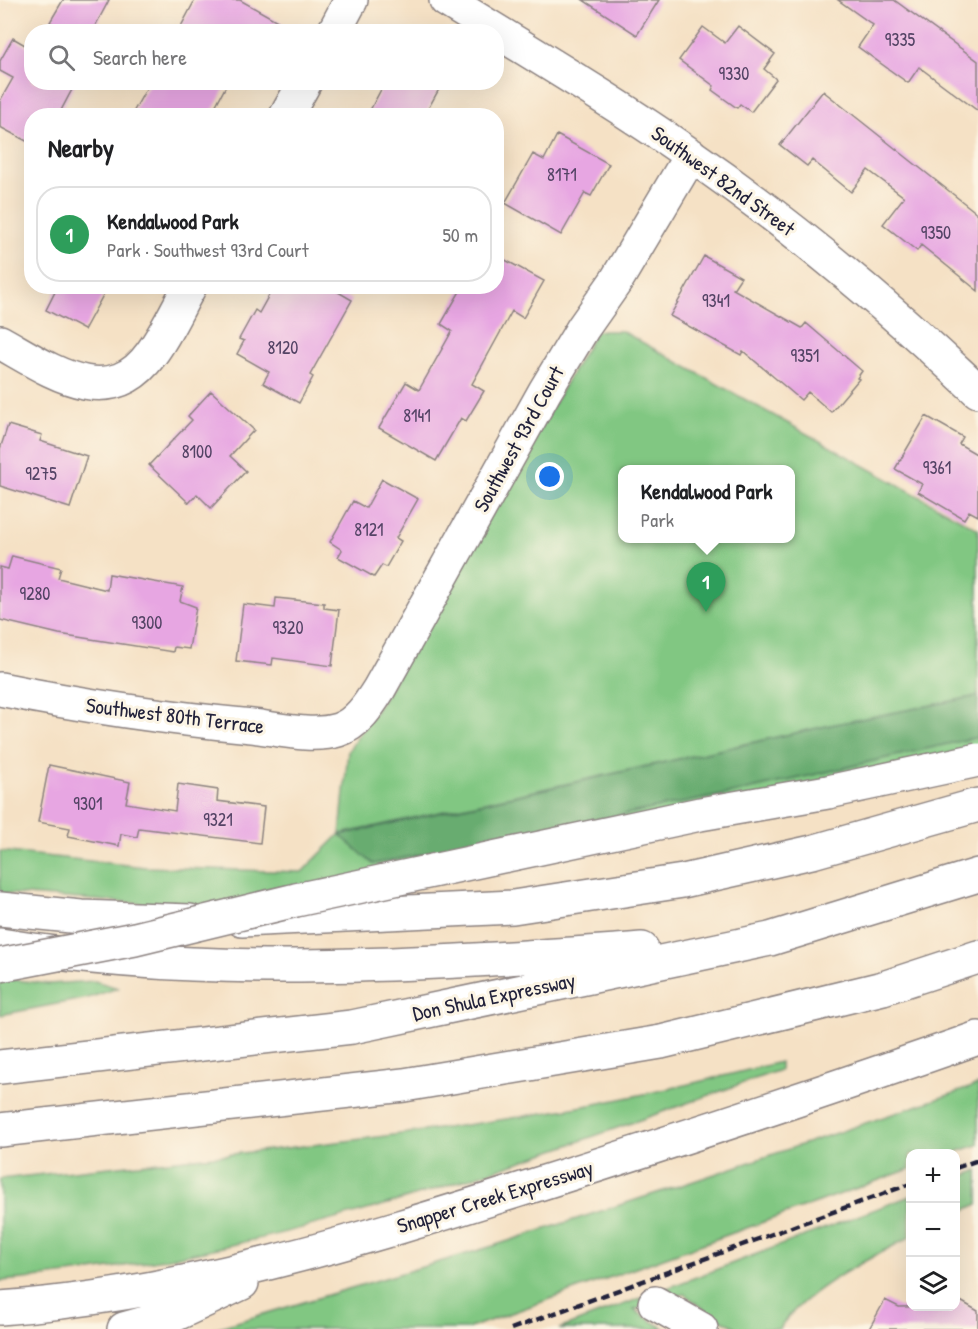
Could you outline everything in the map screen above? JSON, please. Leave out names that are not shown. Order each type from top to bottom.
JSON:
[{"type":"main road","points":[[338,24],[351,0]]},
{"type":"main road","name":"Southwest 82nd Street","points":[[447,0],[487,24]]},
{"type":"main road","name":"Southwest 82nd Street","points":[[504,35],[691,155],[782,224],[901,321],[978,391]]},
{"type":"main road","points":[[290,108],[301,90]]},
{"type":"main road","name":"Southwest 93rd Court","points":[[350,725],[379,689],[550,382],[583,328],[616,281],[691,155]]},
{"type":"main road","points":[[0,342],[70,379],[95,385],[127,377],[140,367],[157,345],[186,294]]},
{"type":"main road","name":"Southwest 80th Terrace","points":[[0,689],[104,709],[279,729],[322,732],[350,725]]},
{"type":"main road","points":[[0,965],[135,939],[296,900],[700,814],[828,792],[978,760]]},
{"type":"main road","points":[[0,909],[81,916],[203,922],[338,918],[513,907],[683,881],[812,852],[978,805]]},
{"type":"main road","name":"Don Shula Expressway","points":[[0,1067],[352,1028],[770,939],[978,875]]},
{"type":"main road","points":[[0,945],[70,957],[244,967],[439,962],[770,939]]},
{"type":"main road","points":[[0,1130],[404,1085],[661,1042],[884,988],[978,957]]},
{"type":"main road","name":"Snapper Creek Expressway","points":[[0,1308],[138,1290],[216,1276],[396,1229],[597,1166],[978,1038]]},
{"type":"main road","points":[[124,1329],[174,1315],[301,1255]]},
{"type":"main road","points":[[655,1303],[701,1329]]},
{"type":"green space","points":[[596,331],[622,331],[978,529],[978,696],[831,725],[341,834],[373,864],[747,790],[978,737],[978,766],[241,911],[0,893],[0,851],[145,867],[302,872],[340,834],[348,751],[382,701]]},
{"type":"green space","points":[[978,696],[978,737],[747,790],[373,864],[340,835],[831,725]]},
{"type":"green space","points":[[0,978],[49,984],[95,981],[118,988],[88,998],[0,1015]]},
{"type":"green space","points":[[780,1062],[780,1070],[590,1138],[494,1171],[298,1229],[200,1252],[100,1270],[0,1281],[0,1179],[296,1147],[517,1117],[590,1105]]},
{"type":"green space","points":[[978,1085],[978,1145],[960,1151],[906,1149],[906,1170],[467,1329],[213,1329],[493,1246]]},
{"type":"green space","points":[[978,1170],[978,1204],[960,1212],[960,1203],[960,1177]]},
{"type":"green space","points":[[906,1198],[906,1239],[857,1265],[821,1288],[790,1314],[779,1329],[739,1329],[711,1314],[684,1294],[634,1310],[665,1329],[559,1329]]},
{"type":"building","points":[[63,0],[109,0],[96,24],[53,24],[50,22]]},
{"type":"building","points":[[195,0],[240,0],[283,24],[182,24]]},
{"type":"building","points":[[583,0],[659,0],[637,35]]},
{"type":"building","points":[[838,0],[894,0],[978,61],[978,111],[919,67],[908,83],[858,47],[873,25]]},
{"type":"building","points":[[738,26],[775,54],[764,69],[776,79],[751,112],[740,104],[737,108],[712,90],[714,86],[679,60],[703,27],[725,43]]},
{"type":"building","points":[[13,38],[24,44],[24,90],[72,90],[62,108],[24,108],[24,140],[0,127],[0,101],[13,78],[0,71],[0,61]]},
{"type":"building","points":[[146,90],[224,90],[214,108],[135,108]]},
{"type":"building","points":[[381,90],[439,90],[428,108],[371,108]]},
{"type":"building","points":[[823,91],[978,214],[978,291],[921,245],[917,251],[883,224],[904,197],[868,170],[851,192],[812,160],[807,166],[780,145]]},
{"type":"building","points":[[557,135],[609,164],[591,196],[585,193],[561,235],[505,203],[533,154],[544,160]]},
{"type":"building","points":[[704,256],[741,277],[733,289],[802,328],[806,323],[862,371],[857,378],[859,379],[831,412],[808,392],[801,400],[743,351],[741,355],[670,316]]},
{"type":"building","points":[[504,259],[544,281],[523,318],[512,311],[472,384],[484,391],[466,421],[461,418],[436,461],[379,428],[406,382],[419,390],[452,331],[441,324],[458,294],[504,294]]},
{"type":"building","points":[[54,294],[104,294],[84,330],[46,310]]},
{"type":"building","points":[[270,294],[342,294],[352,300],[310,375],[313,377],[299,403],[263,383],[269,372],[237,354],[244,341],[239,339],[255,310],[259,313]]},
{"type":"building","points":[[211,391],[254,430],[230,456],[246,471],[211,508],[197,494],[189,503],[149,465],[192,420],[188,416]]},
{"type":"building","points":[[926,416],[963,437],[959,444],[978,455],[978,516],[969,511],[964,519],[918,492],[922,484],[895,469]]},
{"type":"building","points":[[8,425],[42,435],[40,441],[87,456],[70,508],[0,486],[0,449]]},
{"type":"building","points":[[382,479],[418,499],[396,538],[401,541],[386,567],[382,565],[374,577],[338,557],[342,550],[330,542],[353,501],[366,508]]},
{"type":"building","points":[[12,556],[61,568],[58,578],[107,590],[109,574],[183,587],[180,601],[196,607],[189,649],[174,647],[173,652],[59,634],[0,620],[0,567],[8,569]]},
{"type":"building","points":[[276,598],[324,603],[324,608],[339,610],[332,666],[273,658],[272,665],[236,661],[243,604],[275,608]]},
{"type":"building","points":[[49,765],[130,782],[126,803],[175,811],[178,784],[218,790],[217,801],[264,807],[260,843],[139,828],[137,837],[121,834],[119,846],[68,836],[70,828],[38,822]]},
{"type":"building","points":[[885,1300],[899,1307],[906,1307],[906,1311],[960,1311],[960,1301],[978,1311],[978,1329],[869,1329]]},
{"type":"railway","points":[[960,1167],[978,1160]]},
{"type":"railway","points":[[511,1329],[906,1185]]},
{"type":"place","name":"Kendalwood Park","points":[[706,612]]}]
